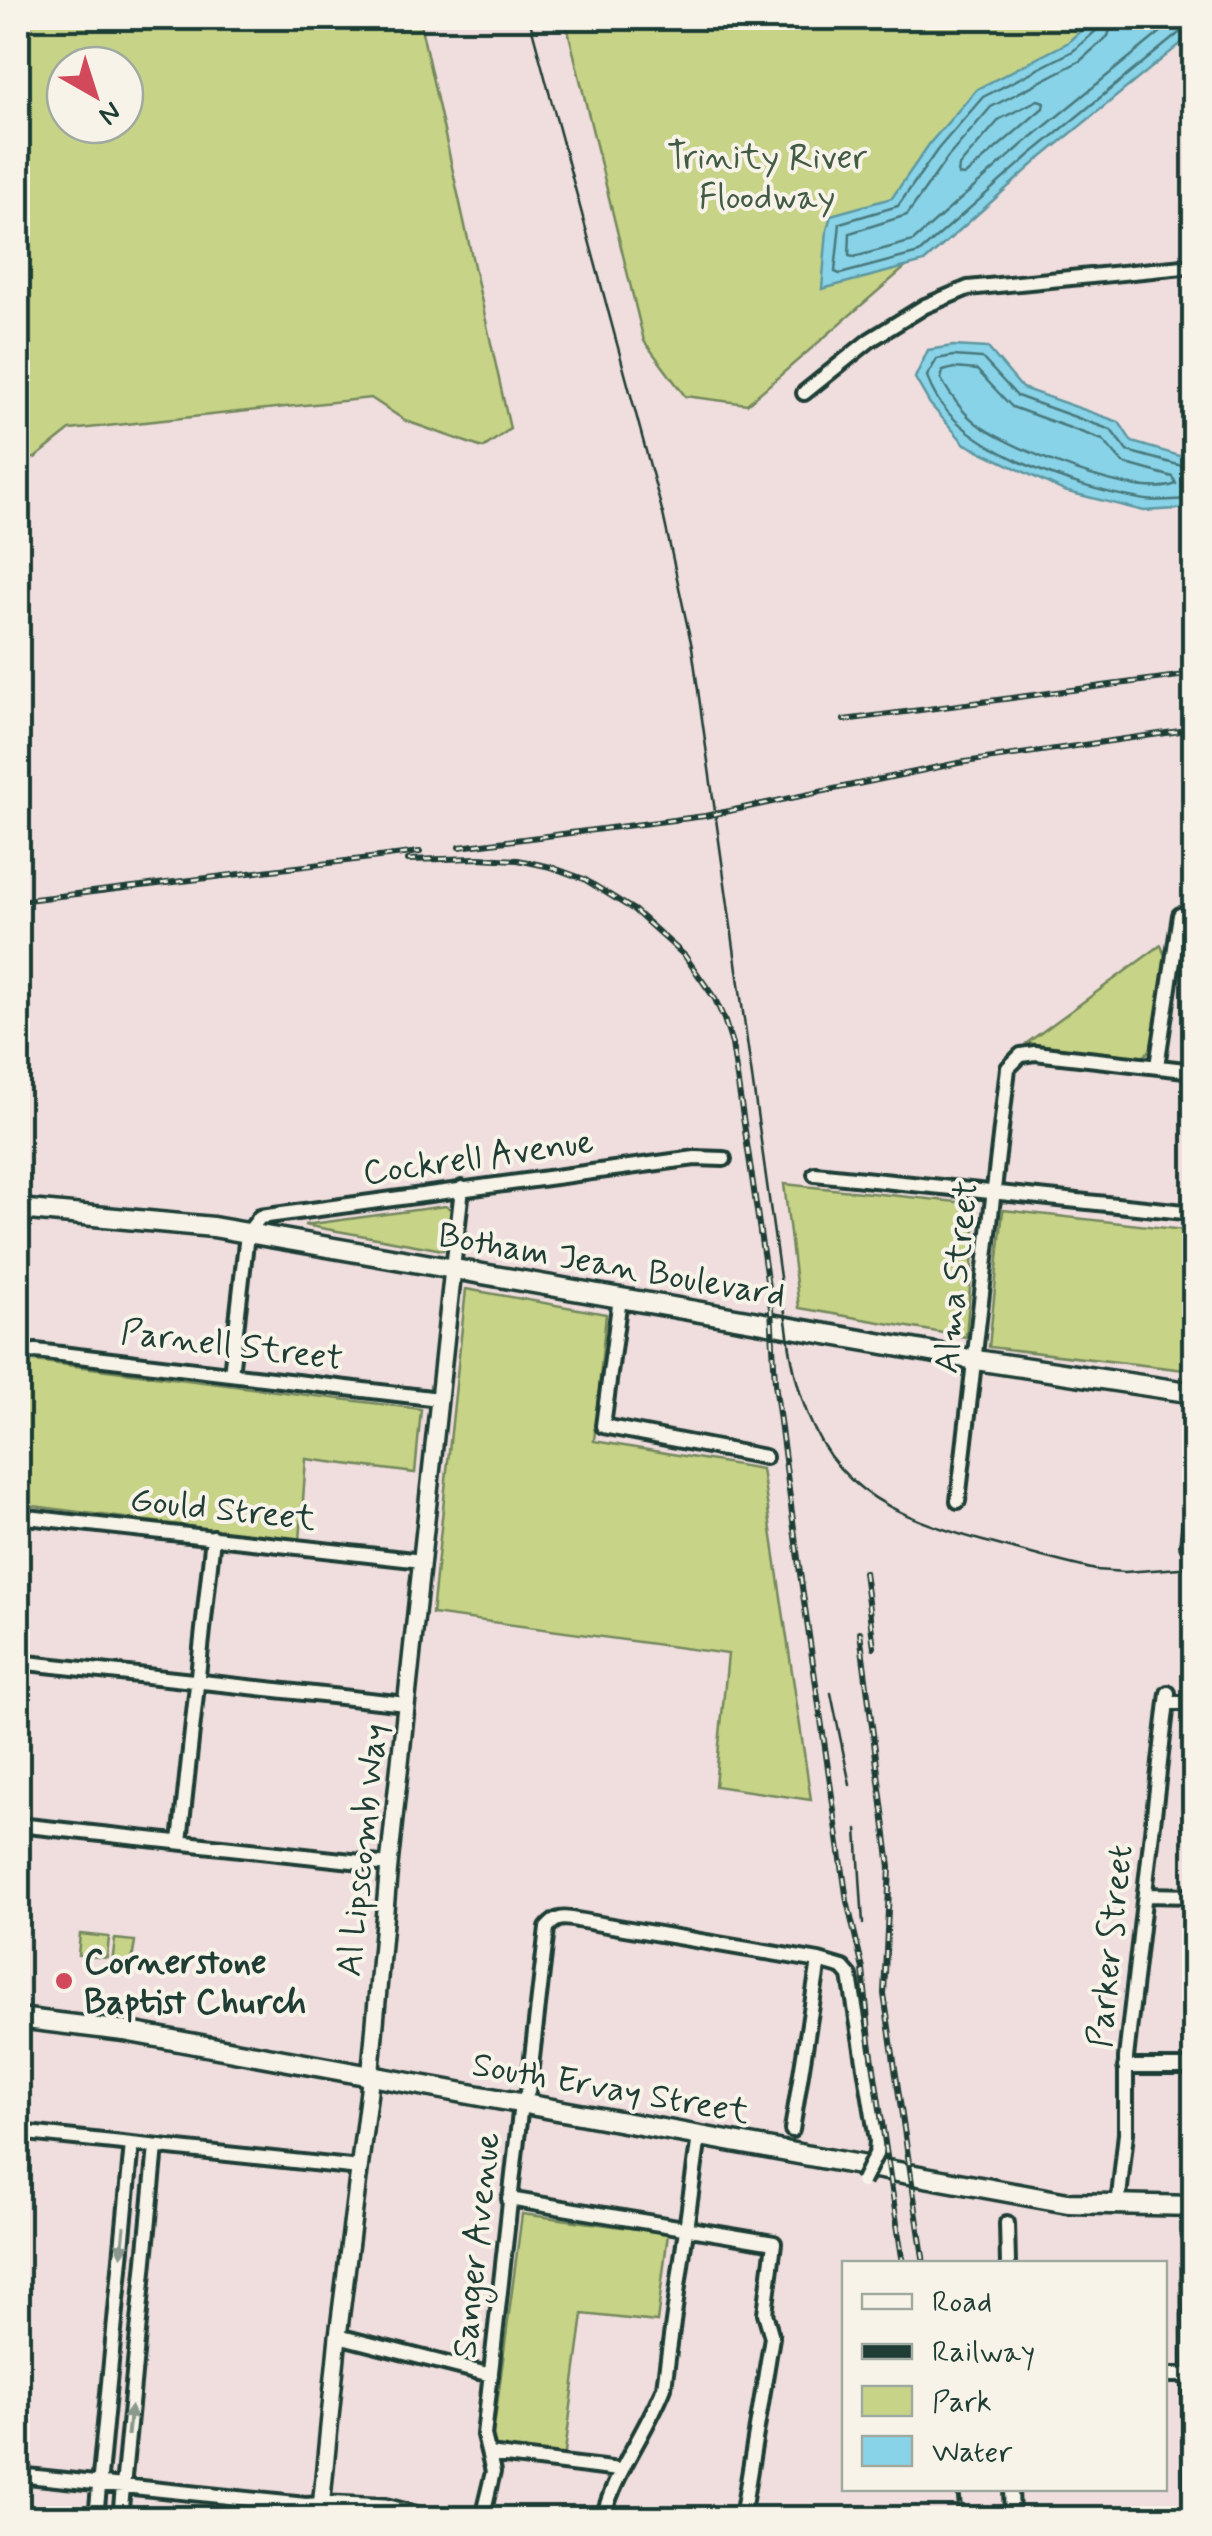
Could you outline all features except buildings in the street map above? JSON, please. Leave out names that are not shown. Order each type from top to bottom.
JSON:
[{"type":"main road","name":"Botham Jean Boulevard","points":[[20,1209],[212,1227],[976,1360],[1194,1393]]},
{"type":"main road","name":"South Ervay Street","points":[[18,2018],[124,2032],[370,2075],[1068,2203],[1192,2206]]},
{"type":"street","points":[[804,392],[870,340],[925,306],[968,288],[1194,266]]},
{"type":"street","points":[[1180,915],[1157,1066],[1194,1070]]},
{"type":"street","name":"Alma Street","points":[[958,1501],[1008,1068],[1021,1055],[1035,1053],[1157,1066]]},
{"type":"street","name":"Cockrell Avenue","points":[[247,1234],[260,1217],[269,1214],[695,1158],[724,1159]]},
{"type":"street","points":[[816,1174],[1194,1213]]},
{"type":"street","name":"Al Lipscomb Way","points":[[320,2511],[370,2075],[388,1864],[462,1188]]},
{"type":"street","points":[[18,1258],[20,1209]]},
{"type":"street","points":[[231,1374],[247,1234]]},
{"type":"street","points":[[620,1298],[603,1426],[765,1457]]},
{"type":"street","name":"Parnell Street","points":[[18,1353],[36,1351],[439,1399]]},
{"type":"street","points":[[1191,1545],[1194,1490]]},
{"type":"street","name":"Gould Street","points":[[18,1516],[422,1560]]},
{"type":"street","points":[[180,1842],[213,1537]]},
{"type":"street","points":[[18,1662],[406,1704]]},
{"type":"street","name":"Parker Street","points":[[1118,2206],[1126,2123],[1126,2067],[1168,1698],[1194,1703]]},
{"type":"street","points":[[18,1826],[388,1864]]},
{"type":"street","points":[[1145,1896],[1194,1896]]},
{"type":"street","name":"Sanger Avenue","points":[[482,2518],[494,2472],[484,2434],[508,2199],[521,2104],[528,2092],[547,1928],[554,1920],[577,1920],[819,1961]]},
{"type":"street","points":[[792,2130],[819,1961],[843,1968],[850,1976],[877,2140],[876,2154],[862,2182]]},
{"type":"street","points":[[1126,2067],[1194,2068]]},
{"type":"street","points":[[18,2132],[360,2168]]},
{"type":"street","points":[[603,2518],[620,2470],[653,2415],[664,2387],[699,2136]]},
{"type":"street","points":[[96,2518],[132,2144]]},
{"type":"street","points":[[120,2518],[156,2147]]},
{"type":"street","points":[[508,2199],[774,2243],[765,2313],[772,2338],[742,2518]]},
{"type":"street","points":[[1191,2518],[1192,2206]]},
{"type":"street","points":[[1007,2223],[1008,2261]]},
{"type":"street","points":[[338,2336],[491,2375]]},
{"type":"street","points":[[488,2454],[620,2470]]},
{"type":"street","points":[[18,2475],[306,2506],[320,2511],[385,2507],[428,2518]]},
{"type":"street","points":[[1011,2491],[1012,2518]]},
{"type":"green space","points":[[18,18],[419,18],[510,429],[483,448],[406,421],[371,398],[70,430],[35,458],[18,459]]},
{"type":"green space","name":"Trinity River Floodway","points":[[565,18],[1194,18],[747,404],[685,396],[644,341]]},
{"type":"green space","points":[[1161,945],[1165,956],[1154,1046],[1142,1058],[1027,1043]]},
{"type":"green space","points":[[784,1184],[977,1204],[966,1337],[799,1308]]},
{"type":"green space","points":[[445,1206],[451,1209],[452,1217],[443,1250],[304,1225]]},
{"type":"green space","points":[[1003,1210],[1194,1231],[1194,1371],[989,1347]]},
{"type":"green space","points":[[466,1289],[606,1314],[594,1441],[762,1469],[811,1800],[715,1786],[728,1654],[432,1614]]},
{"type":"green space","points":[[18,1359],[421,1409],[415,1473],[306,1459],[300,1541],[18,1504]]},
{"type":"green space","points":[[80,1934],[109,1937],[107,1958],[78,1955]]},
{"type":"green space","points":[[115,1939],[135,1941],[130,1974],[111,1972]]},
{"type":"green space","points":[[522,2214],[668,2233],[657,2322],[583,2314],[564,2460],[491,2451]]},
{"type":"water","points":[[1095,18],[1194,18],[1194,33],[1036,162],[924,262],[822,289],[831,215],[892,198],[930,143],[977,89],[1067,43]]},
{"type":"water","points":[[953,346],[988,348],[1022,388],[1119,422],[1132,442],[1183,457],[1194,451],[1194,508],[1144,511],[1064,491],[965,444],[930,404],[915,378],[928,350]]},
{"type":"tram line","points":[[529,18],[663,514],[692,647],[790,1349],[813,1427],[830,1456],[851,1480],[876,1499],[942,1529],[1096,1570],[1194,1567]]},
{"type":"tram line","points":[[831,1693],[850,1785]]},
{"type":"tram line","points":[[857,1829],[863,1924]]},
{"type":"railway","points":[[844,720],[1194,674]]},
{"type":"railway","points":[[459,847],[705,816],[958,763],[1194,729]]},
{"type":"railway","points":[[18,901],[420,852]]},
{"type":"railway","points":[[408,860],[518,860],[584,879],[634,910],[685,956],[724,1019],[732,1044],[771,1308],[775,1383],[798,1559],[847,1901],[863,1969],[903,2261]]},
{"type":"railway","points":[[864,1572],[874,1647]]},
{"type":"railway","points":[[860,1632],[890,1867],[884,1994],[924,2261]]},
{"type":"railway","points":[[958,2491],[961,2518]]},
{"type":"place","name":"Cornerstone Baptist Church","points":[[64,1981]]}]
